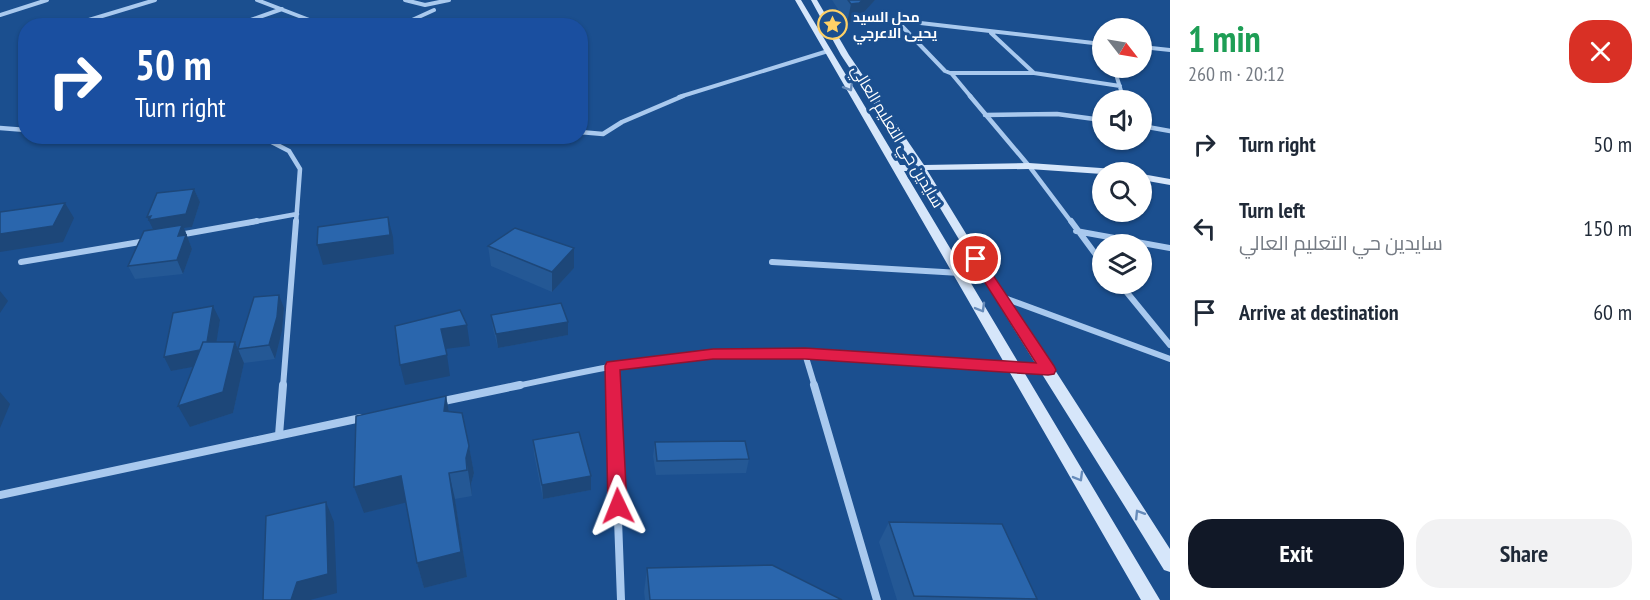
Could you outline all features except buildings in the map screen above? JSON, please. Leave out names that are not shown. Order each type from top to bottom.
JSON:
[{"type":"main road","name":"سايدين حي التعليم العالي","points":[[798,0],[1151,600]]},
{"type":"main road","name":"سايدين حي التعليم العالي","points":[[814,0],[845,55],[921,168],[998,296],[1048,370],[1170,564]]},
{"type":"main road","points":[[898,168],[1029,166],[1092,170]]},
{"type":"main road","points":[[1152,179],[1170,182]]},
{"type":"street","points":[[0,15],[47,0]]},
{"type":"street","points":[[95,18],[155,0]]},
{"type":"street","points":[[257,0],[306,18]]},
{"type":"street","points":[[405,0],[426,5],[449,0]]},
{"type":"street","points":[[255,18],[282,8]]},
{"type":"street","points":[[416,18],[434,10]]},
{"type":"street","points":[[877,18],[1092,43]]},
{"type":"street","points":[[897,21],[945,71],[950,73],[1034,73],[1120,86]]},
{"type":"street","points":[[990,32],[1034,73]]},
{"type":"street","points":[[1152,48],[1170,50]]},
{"type":"street","points":[[588,133],[603,134],[622,122],[664,102],[828,51]]},
{"type":"street","points":[[950,73],[1029,166],[1092,250]]},
{"type":"street","points":[[1117,78],[1121,90]]},
{"type":"street","points":[[985,114],[1057,114],[1092,119]]},
{"type":"street","points":[[0,128],[18,129]]},
{"type":"street","points":[[1152,128],[1170,131]]},
{"type":"street","points":[[275,144],[289,151],[297,160],[300,169],[279,435]]},
{"type":"street","points":[[170,236],[297,214]]},
{"type":"street","points":[[1076,231],[1170,248]]},
{"type":"street","points":[[21,262],[159,238]]},
{"type":"street","points":[[772,262],[960,273]]},
{"type":"street","points":[[1128,294],[1170,345]]},
{"type":"street","points":[[998,296],[1170,359]]},
{"type":"street","points":[[431,403],[612,366],[713,354],[805,354],[1048,370]]},
{"type":"street","points":[[805,354],[877,600]]},
{"type":"street","points":[[612,366],[621,600]]},
{"type":"street","points":[[0,495],[365,417]]},
{"type":"place","name":"محل السيد يحيى الاعرجي","points":[[832,25]]},
{"type":"route","points":[[618,506],[612,366],[713,354],[805,354],[1048,370],[976,259]]}]
